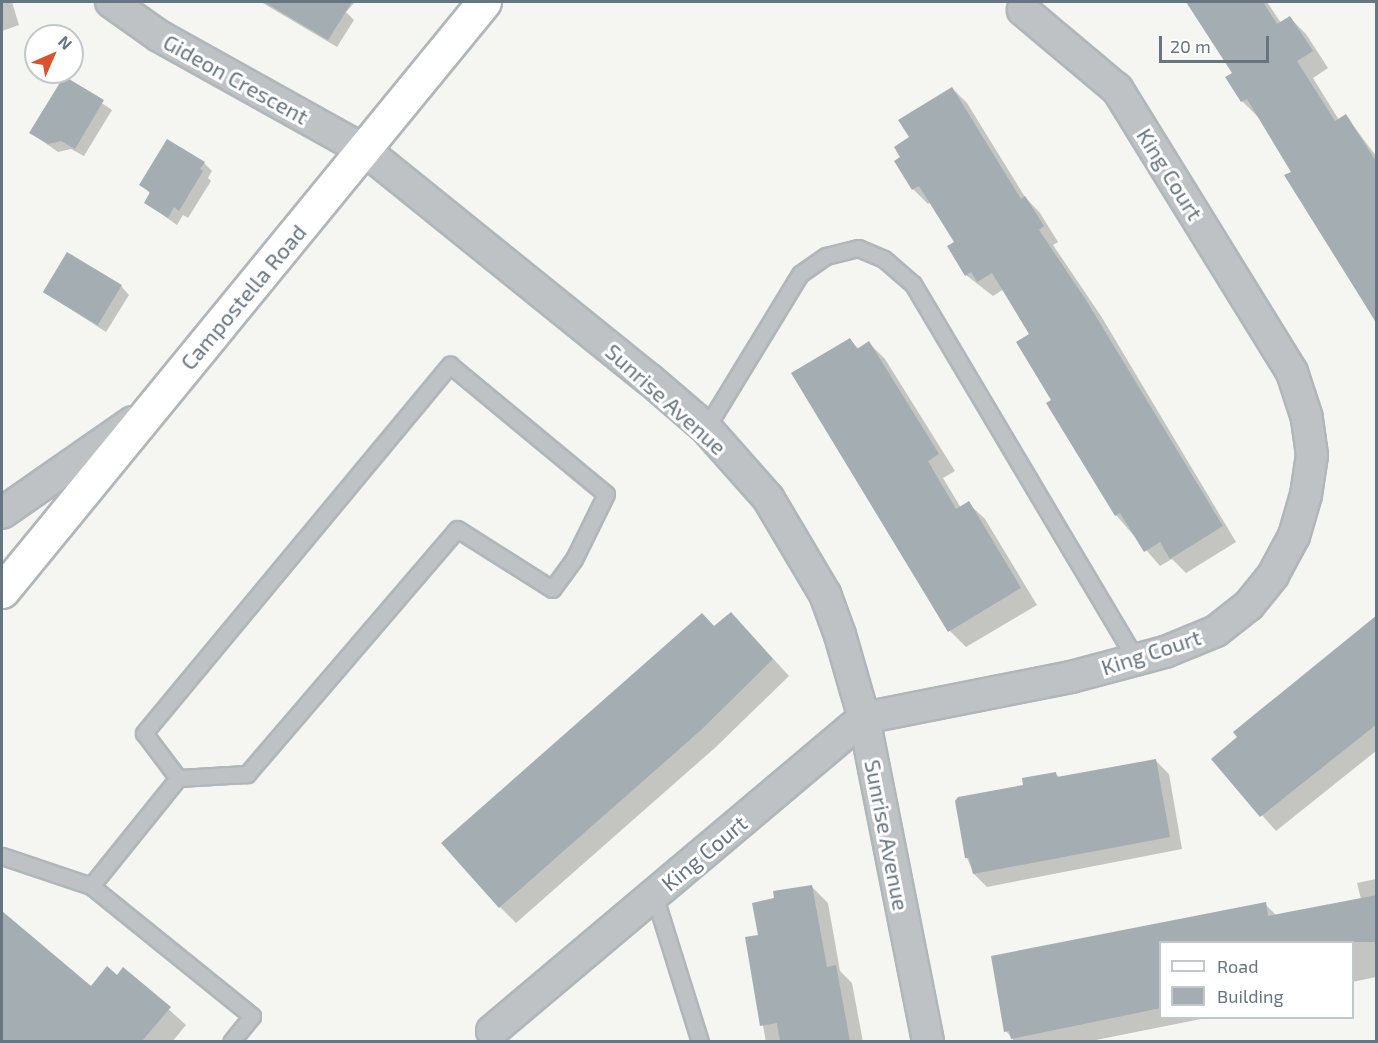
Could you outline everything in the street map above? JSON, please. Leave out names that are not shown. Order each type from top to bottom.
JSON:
[{"type":"main road","name":"Campostella Road","points":[[2,591],[146,414],[366,151],[484,2]]},
{"type":"street","name":"Gideon Crescent","points":[[111,2],[159,36],[366,151]]},
{"type":"street","name":"King Court","points":[[492,1031],[864,718],[1071,677],[1136,660],[1216,631],[1249,605],[1273,575],[1294,536],[1306,495],[1312,455],[1307,418],[1292,372],[1117,89],[1023,10]]},
{"type":"street","name":"Sunrise Avenue","points":[[366,151],[706,428],[768,498],[825,594],[864,718],[928,1041]]},
{"type":"street","points":[[2,513],[146,414]]},
{"type":"lane","points":[[706,428],[800,274],[826,256],[858,248],[884,259],[913,284],[1136,660]]},
{"type":"lane","points":[[91,886],[178,778],[247,774],[458,529],[552,589],[574,559],[606,494],[450,365],[144,733],[178,778]]},
{"type":"lane","points":[[2,856],[91,886],[252,1016],[231,1041]]},
{"type":"lane","points":[[654,895],[700,1041]]},
{"type":"building","points":[[264,2],[352,2],[328,40]]},
{"type":"building","points":[[1186,2],[1263,2],[1277,24],[1290,16],[1313,51],[1297,61],[1335,121],[1346,114],[1377,163],[1377,324],[1284,175],[1291,172],[1247,99],[1241,102],[1225,77],[1232,73]]},
{"type":"building","points":[[59,84],[77,84],[104,100],[75,149],[61,141],[48,144],[29,133]]},
{"type":"building","points":[[952,87],[1021,199],[1025,196],[1044,226],[1039,230],[1086,300],[1223,526],[1170,559],[1160,542],[1144,552],[1120,513],[1115,516],[1046,403],[1051,400],[1016,342],[1029,334],[992,273],[977,282],[971,272],[965,276],[947,246],[954,242],[919,186],[912,190],[894,161],[900,157],[894,147],[909,137],[898,120]]},
{"type":"building","points":[[167,139],[205,162],[200,169],[203,171],[179,211],[174,207],[168,218],[144,203],[150,192],[139,185]]},
{"type":"building","points":[[67,252],[122,285],[98,325],[43,292]]},
{"type":"building","points":[[850,338],[857,349],[869,341],[939,454],[928,461],[956,509],[969,501],[1021,588],[948,632],[791,373]]},
{"type":"building","points":[[731,612],[773,659],[701,730],[499,908],[441,843],[702,613],[714,626]]},
{"type":"building","points":[[1377,615],[1377,724],[1260,817],[1211,759],[1237,737],[1233,732]]},
{"type":"building","points":[[1156,759],[1170,837],[973,874],[969,858],[965,858],[955,801],[958,797],[1023,785],[1022,778],[1056,772],[1057,777]]},
{"type":"building","points":[[812,885],[827,967],[836,965],[850,1041],[780,1041],[777,1023],[760,1026],[745,937],[758,935],[752,903],[774,898],[773,891]]},
{"type":"building","points":[[1377,895],[1377,942],[1159,941],[1159,1008],[1011,1039],[1009,1031],[1004,1032],[991,956],[1266,902],[1268,916]]},
{"type":"building","points":[[2,911],[91,986],[107,966],[117,975],[123,967],[171,1007],[142,1041],[2,1041]]}]
